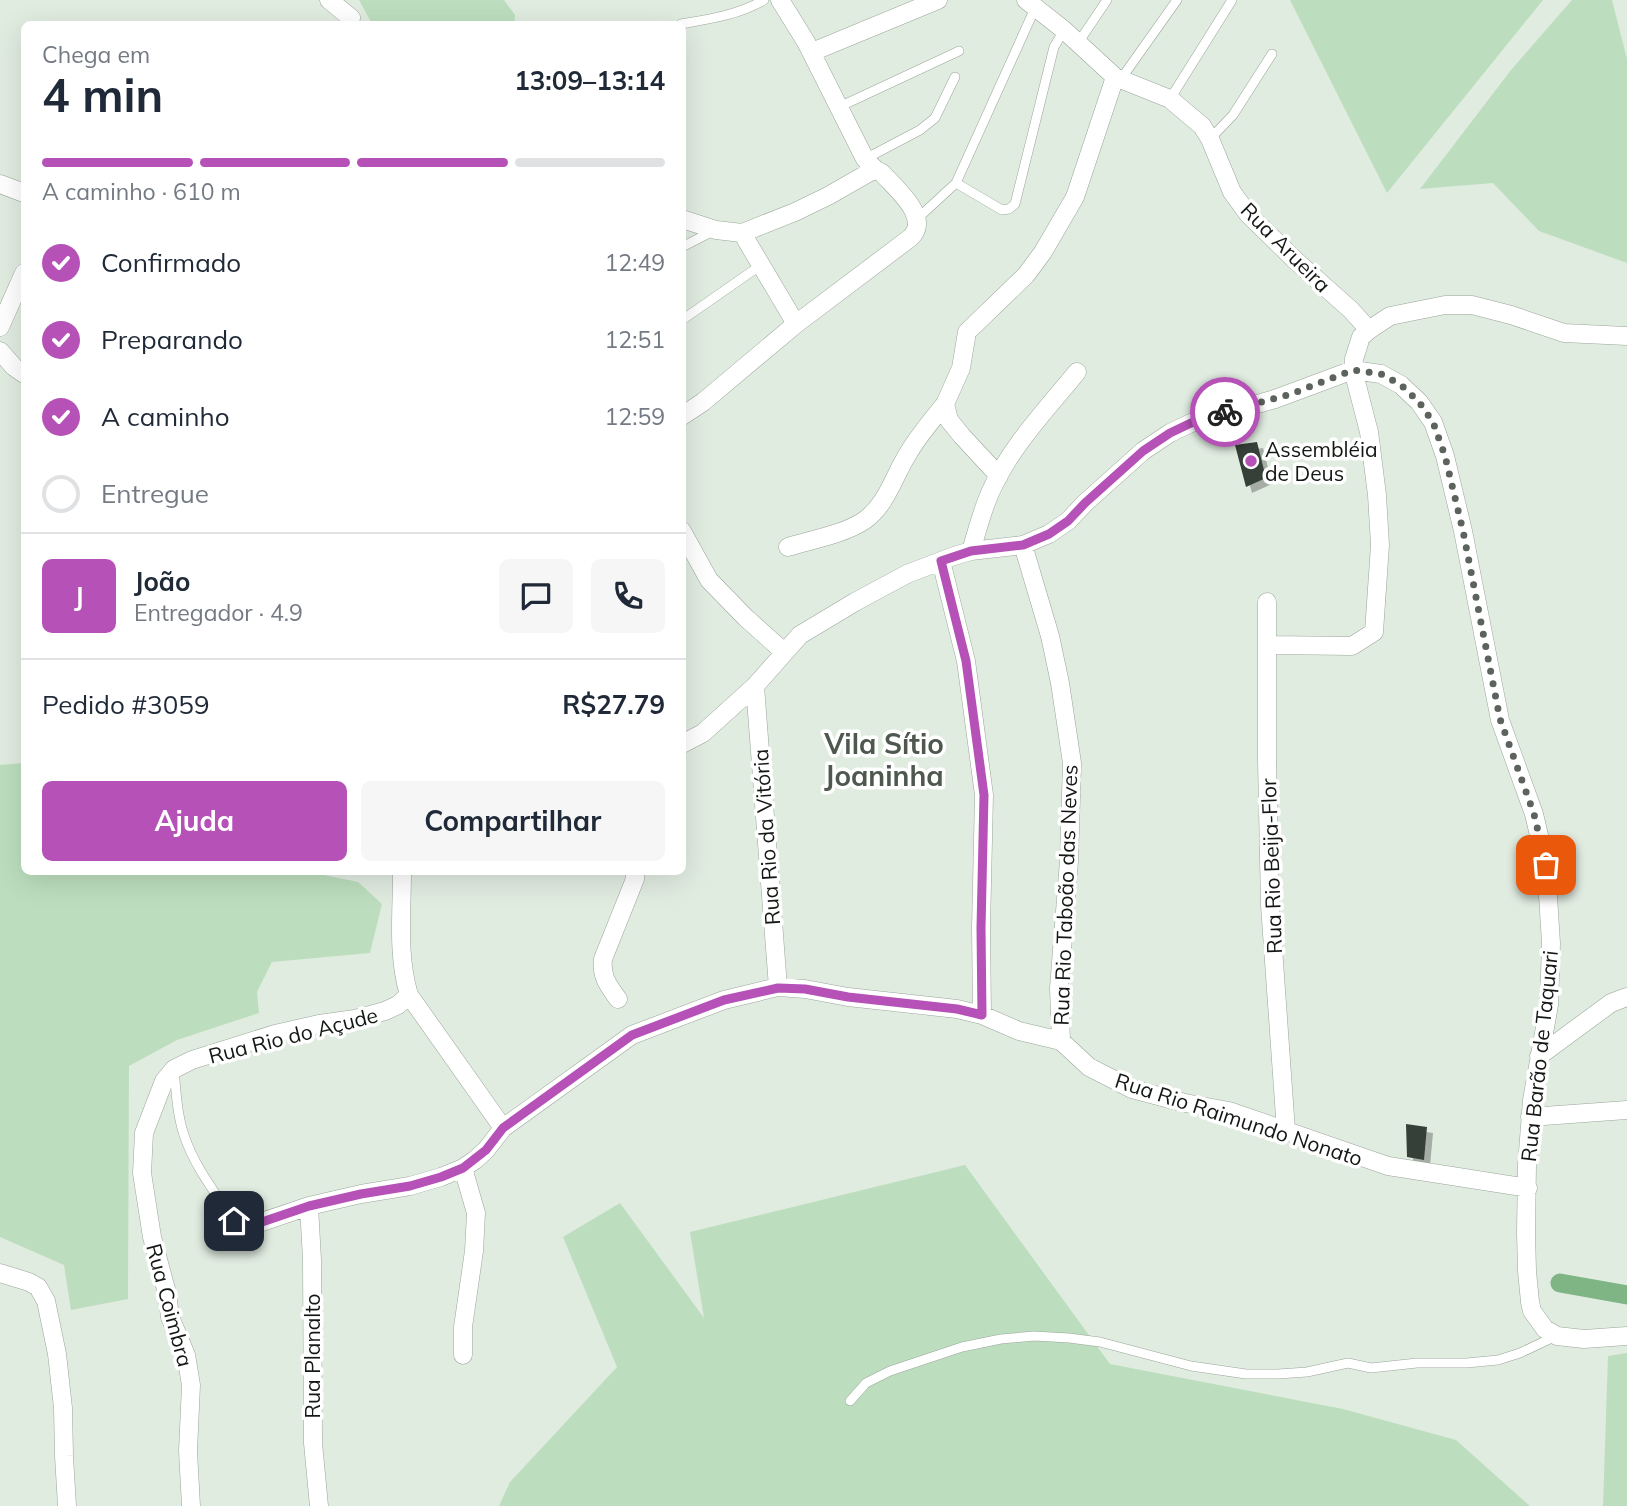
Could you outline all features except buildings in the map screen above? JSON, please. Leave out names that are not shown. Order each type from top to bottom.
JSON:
[{"type":"street","points":[[329,0],[350,21]]},
{"type":"street","points":[[686,220],[716,230],[742,233],[795,212],[870,172],[870,165],[826,80],[780,0]]},
{"type":"street","points":[[811,52],[938,0]]},
{"type":"street","name":"Rua Arueira","points":[[1033,2],[1118,78],[1170,99],[1202,126],[1232,191],[1248,214],[1369,330]]},
{"type":"street","points":[[788,547],[844,530],[864,520],[879,505],[892,486],[907,454],[945,404],[961,368],[967,332],[1026,275],[1043,253],[1075,197],[1118,78]]},
{"type":"street","points":[[686,413],[796,324],[916,233],[918,218],[915,211],[882,173],[870,165]]},
{"type":"street","points":[[0,184],[21,191]]},
{"type":"street","points":[[742,233],[796,324]]},
{"type":"street","points":[[0,327],[21,280]]},
{"type":"street","points":[[1267,645],[1352,646],[1374,632],[1380,545],[1377,495],[1369,432],[1353,370],[1361,338],[1369,330],[1390,316],[1445,305],[1472,305],[1564,332],[1627,336]]},
{"type":"street","points":[[2,354],[21,371]]},
{"type":"street","points":[[686,742],[703,733],[755,686],[800,635],[828,618],[908,574],[941,561],[971,551],[1023,545],[1049,534],[1068,521],[1143,451],[1191,423],[1275,399],[1353,370]]},
{"type":"street","name":"Rua Barão de Taquari","points":[[1353,370],[1381,374],[1401,385],[1419,402],[1433,422],[1445,456],[1463,531],[1500,719],[1534,814],[1546,865],[1551,943],[1549,1005],[1530,1117],[1526,1233],[1530,1302],[1537,1319],[1545,1329],[1557,1336]]},
{"type":"street","points":[[971,551],[990,492],[999,476],[1030,429],[1077,372]]},
{"type":"street","points":[[945,404],[949,420],[999,476]]},
{"type":"street","points":[[686,538],[709,580],[785,653]]},
{"type":"street","name":"Rua Rio Taboão das Neves","points":[[1023,545],[1060,682],[1072,763],[1069,861],[1059,988],[1060,1041]]},
{"type":"street","points":[[941,561],[966,661],[984,795],[982,1015]]},
{"type":"street","name":"Rua Rio Beija-Flor","points":[[1267,602],[1270,905],[1286,1131]]},
{"type":"street","name":"Rua Rio da Vitória","points":[[755,686],[778,988]]},
{"type":"street","points":[[402,875],[401,953],[403,975],[409,995],[503,1128]]},
{"type":"street","points":[[618,999],[606,982],[602,970],[603,959],[635,875]]},
{"type":"street","name":"Rua Rio Raimundo Nonato","points":[[234,1221],[250,1226],[309,1206],[410,1186],[463,1168],[486,1150],[503,1128],[632,1035],[724,1000],[778,988],[805,989],[848,997],[957,1009],[982,1015],[1019,1031],[1060,1041],[1089,1067],[1132,1089],[1229,1111],[1388,1166],[1528,1188]]},
{"type":"street","name":"Rua Rio do Açude","points":[[174,1069],[192,1060],[275,1034],[385,1012],[409,995]]},
{"type":"street","points":[[1539,1056],[1611,1003],[1627,997]]},
{"type":"street","name":"Rua Coimbra","points":[[174,1069],[164,1081],[144,1133],[142,1173],[152,1237],[167,1293],[170,1317],[186,1355],[191,1385],[188,1451],[191,1506]]},
{"type":"street","points":[[1530,1117],[1627,1110]]},
{"type":"street","points":[[463,1168],[476,1213],[474,1251],[463,1327],[463,1355]]},
{"type":"street","name":"Rua Planalto","points":[[309,1206],[313,1443],[319,1506]]},
{"type":"street","points":[[0,1273],[20,1278],[38,1287],[46,1301],[57,1354],[63,1408],[67,1506]]},
{"type":"street","points":[[1557,1336],[1584,1339],[1627,1336]]},
{"type":"lane","points":[[686,23],[735,14],[764,0]]},
{"type":"lane","points":[[1078,43],[1107,0]]},
{"type":"lane","points":[[1118,78],[1177,0]]},
{"type":"lane","points":[[1170,99],[1232,0]]},
{"type":"lane","points":[[918,218],[956,183],[1033,2]]},
{"type":"lane","points":[[956,183],[1002,210],[1015,204],[1054,47],[1064,30]]},
{"type":"lane","points":[[839,107],[959,51]]},
{"type":"lane","points":[[1210,139],[1233,115],[1272,54]]},
{"type":"lane","points":[[870,165],[935,118],[956,77]]},
{"type":"lane","points":[[686,245],[716,230]]},
{"type":"lane","points":[[686,317],[761,265]]},
{"type":"lane","points":[[174,1069],[178,1111],[184,1134],[191,1151],[234,1221]]},
{"type":"lane","points":[[850,1401],[866,1383],[890,1371],[962,1347],[1001,1339],[1034,1336],[1069,1338],[1100,1342],[1191,1366],[1246,1374],[1278,1374],[1307,1372],[1348,1363],[1371,1368],[1498,1360],[1557,1336]]},
{"type":"green space","points":[[359,0],[504,0],[515,15],[514,21],[370,21]]},
{"type":"green space","points":[[1290,0],[1543,0],[1387,193]]},
{"type":"green space","points":[[1572,0],[1612,0],[1627,59],[1627,263],[1539,231],[1493,183],[1420,189],[1511,70]]},
{"type":"green space","points":[[21,763],[21,875],[324,875],[358,882],[382,904],[370,953],[272,962],[257,992],[259,1013],[177,1040],[129,1066],[128,1299],[71,1310],[64,1265],[0,1237],[0,765]]},
{"type":"green space","points":[[965,1165],[1110,1364],[1343,1409],[1456,1440],[1530,1506],[499,1506],[510,1482],[617,1367],[563,1237],[620,1203],[704,1318],[690,1232]]},
{"type":"green space","points":[[1627,1353],[1627,1506],[1603,1506],[1608,1356]]},
{"type":"waterway","points":[[1560,1283],[1627,1295]]},
{"type":"way so far","points":[[1225,412],[1291,394],[1353,370],[1381,374],[1401,385],[1419,402],[1433,422],[1445,456],[1463,531],[1500,719],[1534,814],[1546,865]]},
{"type":"place","name":"Assembléia de Deus","points":[[1251,461]]},
{"type":"district","name":"Vila Sítio Joaninha","points":[[884,759]]},
{"type":"route","points":[[234,1221],[250,1226],[309,1206],[410,1186],[463,1168],[486,1150],[503,1128],[632,1035],[724,1000],[778,988],[805,989],[848,997],[957,1009],[982,1015],[984,795],[966,661],[941,561],[971,551],[1023,545],[1038,540],[1068,521],[1143,451],[1191,423],[1225,412]]}]
